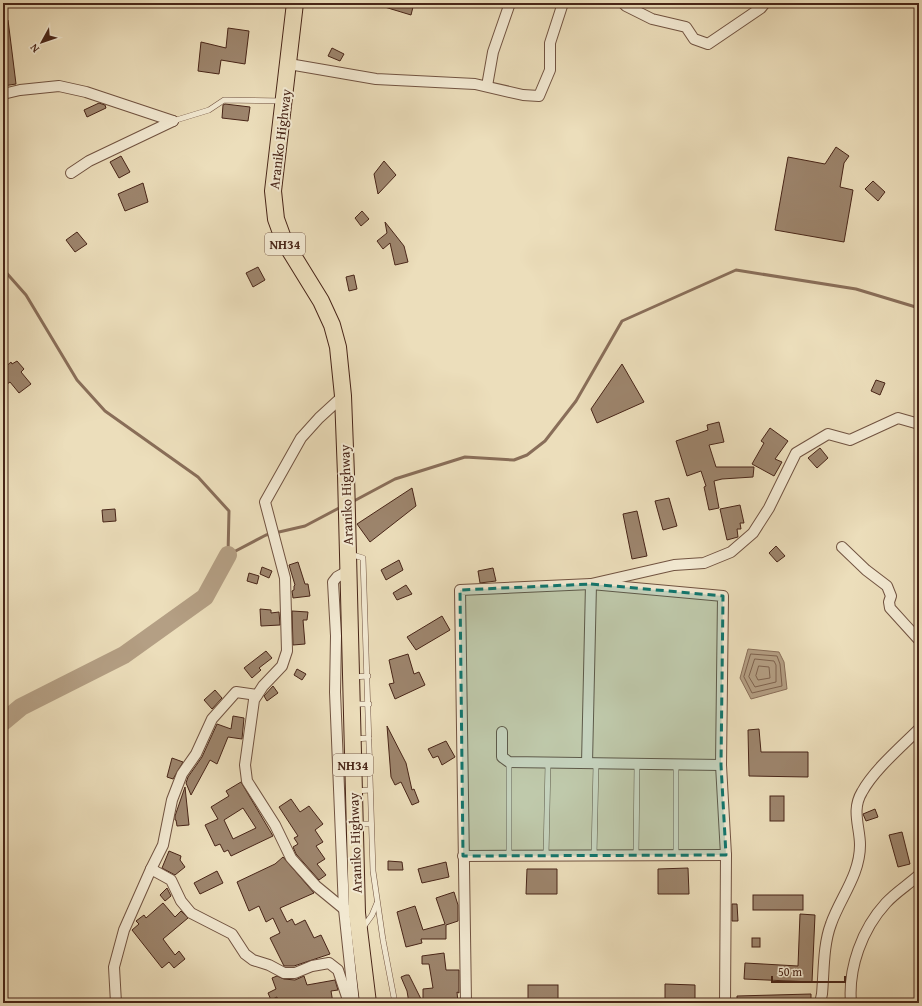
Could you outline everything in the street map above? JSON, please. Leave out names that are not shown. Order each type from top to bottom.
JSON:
[{"type":"highway","name":"Araniko Highway","points":[[296,3],[273,191],[276,219],[284,241],[321,301],[332,325],[338,347],[343,396],[348,527],[348,571],[357,591],[350,677],[352,739],[345,776],[354,791],[347,824],[351,911],[359,935],[368,1003]]},
{"type":"street","points":[[487,86],[493,52],[510,3]]},
{"type":"street","points":[[288,64],[376,79],[487,86],[539,96],[550,70],[550,43],[562,3]]},
{"type":"street","points":[[623,3],[652,20],[686,27],[694,39],[708,44],[761,8],[765,3]]},
{"type":"street","points":[[3,94],[20,90],[59,86],[86,92],[174,121]]},
{"type":"street","points":[[71,173],[88,161],[174,121]]},
{"type":"street","points":[[343,396],[319,418],[301,438],[265,502],[273,527],[285,578],[287,651],[282,666],[263,686],[254,700],[245,765],[247,781],[275,825],[291,858],[316,886],[351,911],[354,1003]]},
{"type":"street","points":[[591,584],[674,565],[704,563],[731,552],[753,533],[769,508],[796,454],[828,434],[850,440],[898,418],[919,424]]},
{"type":"street","points":[[842,547],[866,570],[887,586],[890,591],[890,608],[919,640]]},
{"type":"street","points":[[347,824],[345,776],[335,692],[336,636],[333,582],[337,577],[348,571]]},
{"type":"street","points":[[591,584],[592,764]]},
{"type":"street","points":[[466,1003],[460,590],[591,584],[723,596],[721,765],[726,855],[725,1003]]},
{"type":"street","points":[[116,1003],[114,967],[124,930],[163,845],[172,800],[182,774],[199,748],[212,719],[236,692],[257,695]]},
{"type":"street","points":[[820,1003],[830,926],[856,872],[859,859],[860,845],[856,815],[858,801],[862,791],[919,729]]},
{"type":"street","points":[[502,732],[502,757],[508,762],[721,765]]},
{"type":"street","points":[[463,856],[726,855]]},
{"type":"street","points":[[151,869],[171,880],[181,901],[191,913],[232,934],[244,954],[253,960],[269,965],[284,973],[295,974],[312,966],[329,963],[338,970],[349,1003]]},
{"type":"street","points":[[851,1003],[852,974],[865,933],[886,903],[918,876]]},
{"type":"lane","points":[[174,121],[210,110],[224,100],[284,101]]},
{"type":"lane","points":[[348,553],[363,558],[357,591],[368,676],[371,824],[374,871],[387,966],[395,1003]]},
{"type":"lane","points":[[350,677],[368,676]]},
{"type":"lane","points":[[351,704],[369,704]]},
{"type":"lane","points":[[352,739],[369,738]]},
{"type":"lane","points":[[508,762],[509,856]]},
{"type":"lane","points":[[546,856],[548,763]]},
{"type":"lane","points":[[592,764],[594,856]]},
{"type":"lane","points":[[636,856],[637,764]]},
{"type":"lane","points":[[676,765],[676,855]]},
{"type":"lane","points":[[354,791],[370,790]]},
{"type":"lane","points":[[347,824],[371,824]]},
{"type":"lane","points":[[359,935],[372,915],[378,902]]},
{"type":"highlighted area","points":[[591,584],[723,596],[721,765],[726,855],[463,856],[460,590]]},
{"type":"water","points":[[748,649],[779,652],[784,662],[787,689],[751,699],[740,678]]},
{"type":"building","points":[[378,3],[414,3],[411,15],[378,5]]},
{"type":"building","points":[[8,20],[16,84],[3,86],[3,21]]},
{"type":"building","points":[[228,28],[249,31],[245,64],[221,60],[219,74],[198,71],[201,42],[226,48]]},
{"type":"building","points":[[332,48],[344,54],[340,61],[328,56]]},
{"type":"building","points":[[99,103],[105,105],[106,108],[87,117],[84,110]]},
{"type":"building","points":[[223,105],[250,107],[248,121],[222,118]]},
{"type":"building","points":[[836,147],[849,156],[844,163],[840,187],[853,190],[844,242],[775,230],[788,157],[825,164]]},
{"type":"building","points":[[121,156],[130,172],[119,178],[110,162]]},
{"type":"building","points":[[384,161],[396,175],[378,194],[374,174]]},
{"type":"building","points":[[873,181],[885,192],[878,201],[865,189]]},
{"type":"building","points":[[143,183],[148,202],[125,211],[118,194]]},
{"type":"building","points":[[362,211],[369,219],[361,226],[355,218]]},
{"type":"building","points":[[385,222],[404,246],[408,262],[395,265],[390,243],[383,249],[377,241],[387,233]]},
{"type":"building","points":[[77,232],[87,244],[75,252],[66,240]]},
{"type":"building","points":[[258,267],[265,280],[253,287],[246,273]]},
{"type":"building","points":[[354,275],[357,289],[349,291],[346,277]]},
{"type":"building","points":[[17,361],[24,369],[21,372],[31,384],[19,393],[10,382],[3,387],[3,369],[11,362],[12,364]]},
{"type":"building","points":[[622,364],[644,402],[597,423],[591,409]]},
{"type":"building","points":[[876,380],[885,383],[880,395],[871,391]]},
{"type":"building","points":[[719,422],[724,442],[709,445],[716,467],[754,467],[753,477],[714,481],[719,508],[709,510],[704,487],[706,486],[701,471],[687,476],[676,441],[708,430],[707,425]]},
{"type":"building","points":[[770,428],[788,441],[775,459],[782,462],[774,476],[752,464],[764,443],[761,441]]},
{"type":"building","points":[[820,448],[828,458],[817,468],[808,458]]},
{"type":"building","points":[[412,488],[416,506],[370,542],[357,524]]},
{"type":"building","points":[[669,498],[677,526],[663,530],[655,501]]},
{"type":"building","points":[[740,505],[744,523],[740,523],[741,529],[737,529],[738,537],[727,540],[720,509]]},
{"type":"building","points":[[115,509],[116,521],[103,522],[102,510]]},
{"type":"building","points":[[637,511],[647,556],[632,559],[623,514]]},
{"type":"building","points":[[776,546],[785,556],[777,562],[769,553]]},
{"type":"building","points":[[399,560],[403,570],[386,580],[381,570]]},
{"type":"building","points":[[298,562],[305,584],[308,584],[310,596],[293,598],[292,591],[294,590],[295,585],[289,565]]},
{"type":"building","points":[[262,567],[272,571],[269,578],[260,574]]},
{"type":"building","points":[[493,568],[496,581],[480,583],[478,571]]},
{"type":"building","points":[[249,573],[259,576],[257,584],[247,581]]},
{"type":"building","points":[[406,585],[412,594],[397,600],[393,593]]},
{"type":"building","points":[[260,609],[271,610],[271,613],[279,612],[280,625],[261,626]]},
{"type":"building","points":[[292,611],[308,612],[307,620],[303,620],[305,644],[293,645]]},
{"type":"building","points":[[442,616],[450,630],[416,650],[407,637]]},
{"type":"building","points":[[266,651],[272,658],[259,668],[261,670],[252,678],[244,668]]},
{"type":"building","points":[[408,654],[414,674],[419,672],[425,685],[395,699],[389,684],[394,683],[389,660]]},
{"type":"building","points":[[297,669],[306,674],[302,680],[294,675]]},
{"type":"building","points":[[273,686],[278,693],[267,701],[264,696]]},
{"type":"building","points":[[215,690],[222,698],[212,709],[204,700]]},
{"type":"building","points":[[233,716],[244,718],[242,739],[228,737],[217,764],[210,760],[191,795],[186,783],[188,777],[202,757],[217,724],[231,729]]},
{"type":"building","points":[[387,726],[406,763],[412,790],[414,789],[419,802],[412,805],[401,782],[395,785],[391,777]]},
{"type":"building","points":[[759,729],[761,752],[808,752],[808,777],[749,776],[748,730]]},
{"type":"building","points":[[446,741],[455,757],[442,765],[438,756],[433,758],[428,749]]},
{"type":"building","points":[[172,758],[183,762],[173,779],[167,777]]},
{"type":"building","points":[[241,782],[273,836],[231,856],[228,850],[224,852],[220,844],[215,846],[205,825],[218,819],[211,807],[229,796],[226,791]],"holes":[[[243,808],[256,828],[233,839],[224,820]]]},
{"type":"building","points":[[185,787],[189,825],[177,826],[175,816]]},
{"type":"building","points":[[770,796],[784,796],[784,821],[770,821]]},
{"type":"building","points":[[291,799],[300,812],[309,806],[323,824],[315,830],[323,842],[316,846],[325,859],[317,864],[326,875],[319,880],[296,854],[293,847],[298,844],[294,838],[298,836],[279,807]]},
{"type":"building","points":[[875,809],[878,817],[866,821],[863,814]]},
{"type":"building","points":[[902,832],[910,864],[898,867],[889,835]]},
{"type":"building","points":[[169,851],[181,856],[180,860],[185,867],[175,875],[162,868]]},
{"type":"building","points":[[283,857],[314,893],[280,908],[287,922],[292,919],[295,925],[305,920],[314,938],[321,935],[330,954],[294,966],[284,966],[270,938],[280,933],[273,918],[266,922],[259,906],[249,911],[237,882],[275,864]]},
{"type":"building","points":[[388,861],[402,862],[403,870],[388,870]]},
{"type":"building","points":[[446,862],[449,877],[422,883],[418,869]]},
{"type":"building","points":[[688,868],[689,894],[658,894],[658,869]]},
{"type":"building","points":[[527,869],[557,869],[557,894],[526,894]]},
{"type":"building","points":[[217,871],[223,883],[200,894],[194,883]]},
{"type":"building","points":[[167,888],[171,896],[165,901],[160,895]]},
{"type":"building","points":[[454,892],[458,905],[458,921],[446,925],[446,939],[421,939],[422,943],[406,947],[397,912],[415,906],[423,930],[445,924],[436,898]]},
{"type":"building","points":[[753,895],[803,895],[803,910],[753,910]]},
{"type":"building","points":[[163,903],[175,917],[181,911],[188,918],[163,939],[175,955],[179,951],[185,959],[174,968],[169,962],[162,968],[132,930],[139,924],[136,921],[144,915],[146,918]]},
{"type":"building","points":[[732,904],[737,904],[738,921],[732,921]]},
{"type":"building","points":[[800,914],[815,915],[812,982],[744,979],[745,963],[798,966]]},
{"type":"building","points":[[752,938],[760,938],[760,947],[752,947]]},
{"type":"building","points":[[444,953],[446,970],[459,970],[459,993],[457,992],[458,1003],[423,1003],[423,989],[433,988],[429,964],[422,964],[422,956]]},
{"type":"building","points":[[409,975],[423,1003],[409,1003],[407,991],[401,977]]},
{"type":"building","points":[[277,976],[284,979],[295,980],[304,976],[307,985],[335,980],[338,990],[331,991],[333,1003],[278,1003],[277,997],[271,1000],[268,993],[276,989],[272,978]]},
{"type":"building","points":[[665,984],[695,985],[695,1003],[665,1003]]},
{"type":"building","points":[[528,985],[558,985],[558,1003],[528,1003]]},
{"type":"building","points":[[811,994],[811,1003],[737,1003],[737,996]]},
{"type":"waterway","points":[[3,269],[26,295],[77,380],[105,411],[198,477],[229,511],[228,555]]},
{"type":"waterway","points":[[352,502],[395,479],[465,457],[514,460],[527,455],[545,441],[576,401],[622,321],[736,270],[856,289],[919,308]]},
{"type":"waterway","points":[[228,555],[266,535],[305,526],[341,507]]},
{"type":"waterway","points":[[3,722],[21,707],[124,655],[205,597],[228,555]]}]
